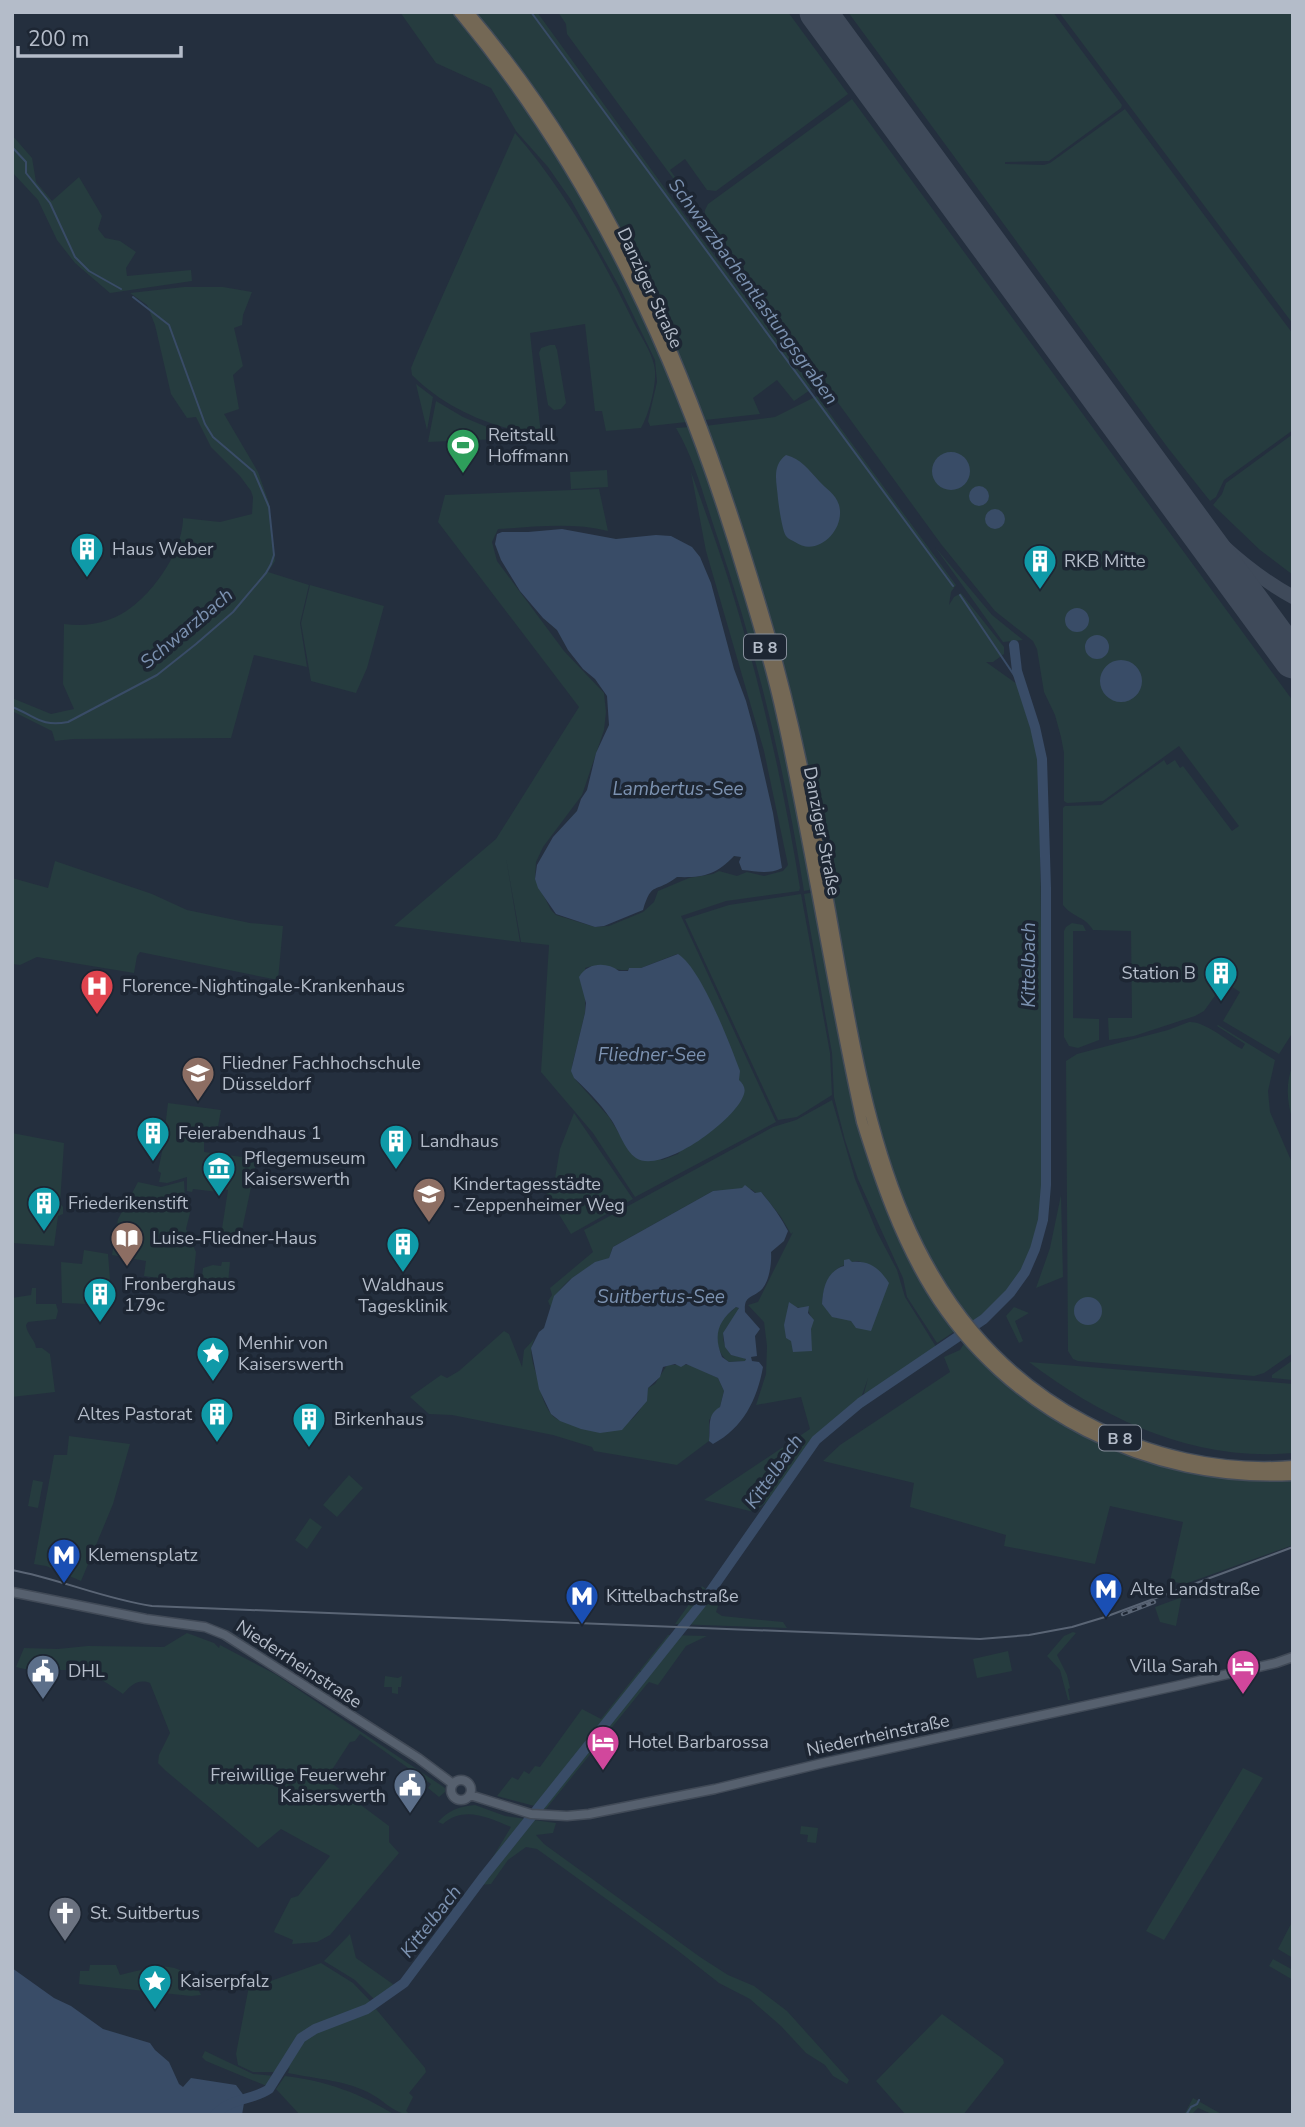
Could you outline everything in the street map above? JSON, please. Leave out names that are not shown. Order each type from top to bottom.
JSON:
[{"type":"highway","name":"Danziger Straße","points":[[459,12],[495,57],[564,157],[626,267],[681,391],[733,539],[781,712],[862,1122],[879,1180],[894,1218],[932,1290],[998,1371],[1030,1397],[1096,1437],[1131,1451],[1203,1471],[1293,1475]]},
{"type":"highway","name":"Danziger Straße","points":[[468,12],[540,108],[598,201],[662,326],[702,427],[740,537],[789,709],[826,890],[857,1063],[873,1131],[887,1176],[919,1252],[960,1323]]},
{"type":"highway","name":"Danziger Straße","points":[[974,1339],[1046,1397],[1100,1429],[1134,1443],[1205,1462],[1248,1467],[1293,1466]]},
{"type":"main road","name":"Niederrheinstraße","points":[[12,1592],[146,1619],[205,1627],[225,1634],[418,1758],[453,1784]]},
{"type":"main road","name":"Niederrheinstraße","points":[[470,1795],[521,1812],[542,1815],[589,1814],[715,1789],[1293,1657]]},
{"type":"main road","name":"Niederrheinstraße","points":[[458,1780],[465,1781],[471,1787],[470,1795],[465,1800],[455,1798],[451,1792],[453,1784],[458,1780]]},
{"type":"green space","points":[[400,12],[537,12],[813,388],[794,401],[777,380],[753,398],[760,414],[650,426],[648,421],[657,382],[655,360],[619,286],[571,200],[548,167],[516,131],[491,88],[436,63]]},
{"type":"green space","points":[[558,12],[788,12],[848,94],[716,191],[707,190],[685,159],[670,170],[691,199],[689,200],[567,34],[566,24]]},
{"type":"green space","points":[[848,12],[1053,12],[1122,105],[1049,161],[1005,164],[1050,163],[1125,109],[1293,334],[1293,430],[1224,480],[1216,497],[1210,501],[1168,448]]},
{"type":"green space","points":[[1059,12],[1291,12],[1293,324]]},
{"type":"green space","points":[[852,99],[1293,701],[1293,1032],[1279,1054],[1223,1021],[1240,992],[1225,982],[1204,1011],[1195,1016],[1134,1036],[1109,1040],[1108,1018],[1132,1018],[1131,931],[1093,930],[1087,922],[1063,905],[1063,808],[1101,805],[1164,760],[1167,765],[1175,760],[1180,768],[1183,766],[1232,831],[1239,826],[1179,746],[1103,801],[1064,801],[1064,753],[1061,737],[1055,715],[1044,692],[1037,649],[1033,641],[995,611],[941,544],[704,219],[708,204]]},
{"type":"green space","points":[[515,133],[551,178],[582,226],[650,354],[655,371],[654,385],[641,428],[606,431],[602,411],[595,411],[585,324],[530,333],[541,435],[506,428],[472,416],[440,398],[412,375],[411,368],[418,351]]},
{"type":"green space","points":[[12,135],[32,158],[36,182],[52,201],[79,177],[102,216],[98,229],[105,238],[120,241],[136,252],[126,268],[127,276],[191,270],[192,281],[110,293],[75,263],[57,240],[38,200],[12,172]]},
{"type":"green space","points":[[184,287],[223,287],[252,292],[242,325],[234,328],[243,366],[233,375],[239,409],[224,414],[258,472],[269,503],[275,561],[268,572],[309,585],[300,623],[307,667],[254,655],[231,738],[55,741],[52,731],[12,711],[12,698],[51,714],[74,709],[63,684],[64,624],[86,625],[103,622],[135,605],[148,593],[169,564],[181,533],[183,518],[220,522],[252,514],[251,491],[211,447],[196,417],[187,418],[171,394],[155,325],[147,305],[130,293]]},
{"type":"green space","points":[[555,345],[557,350],[566,403],[561,409],[554,410],[548,405],[539,353],[541,348]]},
{"type":"green space","points":[[416,384],[433,397],[427,430]]},
{"type":"green space","points":[[817,396],[956,585],[951,592],[949,605],[954,597],[961,593],[1004,647],[1004,654],[993,662],[986,662],[1017,684],[1039,757],[1044,1186],[1042,1207],[1033,1246],[1017,1281],[991,1310],[973,1324],[942,1283],[891,1175],[860,1062],[810,783],[774,634],[745,537],[705,426],[775,417]]},
{"type":"green space","points":[[436,401],[463,417],[499,432],[499,439],[428,442]]},
{"type":"green space","points":[[691,427],[730,539],[779,712],[815,889],[804,891],[778,755],[744,621],[699,479],[676,428]]},
{"type":"green space","points":[[1293,434],[1293,575],[1260,550],[1213,505],[1222,494],[1226,483]]},
{"type":"green space","points":[[607,470],[608,487],[571,489],[570,472]]},
{"type":"green space","points":[[691,472],[726,573],[762,699],[787,812],[800,888],[799,891],[726,901],[681,916],[776,1122],[635,1197],[593,1133],[541,1072],[549,945],[521,942],[506,858],[520,942],[394,926],[496,839],[579,707],[438,522],[445,495],[599,489],[608,531],[567,526],[498,529],[492,542],[497,561],[564,651],[604,693],[604,730],[582,795],[543,847],[536,862],[535,879],[556,915],[595,927],[609,926],[643,912],[654,902],[658,891],[689,878],[719,871],[737,876],[747,872],[764,876],[783,871],[788,865],[764,751],[706,551]],"holes":[[[677,954],[696,975],[715,1012],[731,1051],[739,1080],[678,1154],[662,1160],[626,1145],[609,1117],[574,1078],[572,1066],[585,1013],[585,968],[596,966],[628,970],[641,968]]]},
{"type":"green space","points":[[935,547],[992,615],[1023,640],[1003,642]]},
{"type":"green space","points":[[310,585],[384,606],[367,668],[356,693],[311,681],[301,623]]},
{"type":"green space","points":[[55,861],[152,894],[187,910],[250,923],[283,926],[278,980],[140,952],[134,973],[37,957],[20,965],[12,964],[12,878],[48,888]]},
{"type":"green space","points":[[815,892],[859,1124],[928,1292],[955,1331],[937,1343],[907,1297],[903,1278],[858,1179],[845,1140],[834,1097],[832,1053],[804,894]]},
{"type":"green space","points":[[801,894],[830,1053],[832,1095],[797,1117],[778,1120],[685,919],[729,905]]},
{"type":"green space","points":[[1072,923],[1083,925],[1086,931],[1073,931],[1073,1018],[1099,1019],[1099,1040],[1078,1048],[1069,1046],[1064,1037],[1064,931]]},
{"type":"green space","points":[[1189,1022],[1209,1028],[1242,1049],[1245,1044],[1218,1025],[1275,1060],[1268,1091],[1270,1112],[1293,1165],[1293,1353],[1264,1373],[1254,1376],[1078,1361],[1073,1359],[1068,1351],[1066,1061],[1077,1054]]},
{"type":"green space","points":[[1293,1065],[1293,1121],[1288,1093]]},
{"type":"green space","points":[[832,1100],[855,1179],[877,1232],[897,1270],[905,1297],[938,1350],[862,1401],[868,1378],[860,1401],[815,1438],[772,1498],[754,1512],[704,1500],[810,1429],[801,1397],[756,1405],[766,1374],[767,1346],[764,1322],[748,1305],[758,1302],[793,1232],[791,1234],[762,1193],[757,1194],[751,1189],[713,1191],[613,1247],[609,1258],[582,1271],[567,1283],[560,1290],[551,1308],[548,1301],[552,1295],[550,1288],[593,1252],[584,1230],[773,1127],[796,1120]],"holes":[[[858,1261],[874,1267],[853,1322],[822,1304],[825,1287],[831,1275],[842,1266]],[[788,1305],[808,1310],[811,1317],[810,1343],[786,1338]]]},
{"type":"green space","points":[[168,1103],[221,1110],[217,1132],[212,1132],[211,1140],[204,1140],[204,1152],[257,1159],[240,1239],[221,1235],[228,1190],[187,1191],[187,1177],[167,1183],[159,1182],[161,1173],[158,1171],[163,1147],[156,1145],[158,1137],[164,1136]]},
{"type":"green space","points":[[574,1113],[633,1199],[571,1234],[546,1193],[554,1184],[560,1149]]},
{"type":"green space","points":[[12,1133],[64,1143],[60,1203],[63,1214],[58,1216],[54,1246],[12,1243]]},
{"type":"green space","points":[[184,1181],[185,1198],[190,1213],[186,1229],[196,1252],[192,1291],[187,1290],[187,1293],[178,1292],[177,1281],[144,1276],[146,1261],[112,1255],[118,1219],[138,1182],[161,1187]]},
{"type":"green space","points":[[1061,1195],[1063,1277],[1036,1288],[1050,1248]]},
{"type":"green space","points":[[84,1250],[108,1254],[112,1305],[62,1303],[61,1262],[82,1264]]},
{"type":"green space","points":[[222,1262],[230,1262],[228,1283],[202,1278],[203,1268],[221,1266]]},
{"type":"green space","points":[[32,1288],[36,1288],[36,1304],[56,1304],[58,1311],[56,1319],[28,1322],[26,1325],[36,1348],[42,1348],[50,1354],[55,1392],[12,1397],[12,1298],[31,1295]]},
{"type":"green space","points":[[736,1307],[739,1308],[726,1329],[723,1340],[731,1355],[744,1357],[746,1361],[729,1362],[721,1354],[717,1330],[722,1319]]},
{"type":"green space","points":[[1014,1307],[1029,1313],[1015,1321],[1023,1341],[1019,1343],[1006,1316]]},
{"type":"green space","points":[[504,1331],[509,1334],[522,1367],[524,1350],[535,1338],[532,1359],[546,1407],[556,1419],[584,1429],[609,1430],[630,1421],[644,1401],[648,1388],[655,1384],[667,1365],[691,1365],[718,1378],[724,1391],[720,1407],[709,1420],[709,1441],[677,1465],[594,1451],[592,1447],[553,1435],[452,1415],[429,1414],[410,1397],[441,1375],[447,1378],[459,1371]]},
{"type":"green space","points":[[965,1342],[1035,1406],[1065,1426],[1108,1447],[1153,1463],[1200,1474],[1232,1478],[1293,1478],[1293,1545],[1185,1584],[1170,1581],[1183,1522],[1110,1506],[1095,1564],[1004,1546],[1006,1535],[910,1507],[914,1483],[823,1461],[840,1445],[950,1372],[944,1357],[960,1350]]},
{"type":"green space","points":[[1293,1360],[1293,1380],[1272,1378],[1272,1375]]},
{"type":"green space","points":[[1029,1362],[1293,1384],[1293,1453],[1221,1451],[1153,1433],[1089,1402]]},
{"type":"green space","points":[[69,1436],[130,1444],[113,1504],[81,1581],[46,1566],[34,1564],[54,1455],[67,1455]]},
{"type":"green space","points":[[349,1475],[363,1488],[337,1517],[323,1505]]},
{"type":"green space","points":[[33,1480],[43,1482],[38,1508],[28,1506]]},
{"type":"green space","points":[[310,1518],[322,1527],[307,1549],[295,1540]]},
{"type":"green space","points":[[702,1586],[720,1600],[716,1612],[722,1616],[783,1622],[787,1628],[675,1624]]},
{"type":"green space","points":[[1182,1594],[1176,1626],[1160,1622],[1155,1607],[1177,1599]]},
{"type":"green space","points":[[187,1633],[214,1643],[219,1648],[220,1645],[275,1674],[445,1788],[445,1792],[439,1797],[428,1788],[431,1784],[360,1734],[355,1741],[350,1742],[326,1779],[389,1826],[389,1842],[399,1853],[330,1935],[317,1942],[292,1944],[293,1940],[274,1932],[291,1898],[298,1896],[330,1856],[281,1829],[258,1848],[166,1771],[158,1763],[170,1733],[150,1683],[138,1682],[123,1694],[84,1672],[16,1667],[24,1648],[164,1647]]},
{"type":"green space","points":[[1076,1633],[1057,1655],[1067,1675],[1070,1688],[1068,1700],[1060,1670],[1047,1656],[1064,1636]]},
{"type":"green space","points":[[668,1635],[707,1636],[686,1646],[658,1685],[649,1682],[647,1684],[546,1809],[497,1796],[512,1777],[518,1780],[524,1771],[529,1774],[535,1766],[540,1767],[582,1709],[601,1719],[639,1671],[642,1674],[640,1670]]},
{"type":"green space","points":[[1008,1651],[1012,1671],[977,1678],[973,1659]]},
{"type":"green space","points":[[385,1676],[402,1676],[398,1694],[392,1693],[392,1687],[384,1687]]},
{"type":"green space","points":[[1243,1768],[1263,1778],[1164,1940],[1146,1931]]},
{"type":"green space","points":[[475,1805],[505,1816],[556,1823],[553,1833],[536,1835],[544,1844],[700,1957],[728,1975],[754,1986],[787,2011],[849,2080],[847,2084],[806,2053],[750,1999],[719,1983],[537,1849],[526,1847],[508,1860],[491,1884],[481,1885],[485,1870],[511,1827],[468,1814],[451,1818],[443,1824],[438,1822],[454,1810]]},
{"type":"green space","points":[[801,1826],[818,1828],[816,1843],[807,1842],[808,1835],[800,1834]]},
{"type":"green space","points":[[1293,1920],[1293,1958],[1278,1949]]},
{"type":"green space","points":[[350,1934],[356,1958],[397,1987],[376,2001],[355,1980],[324,1961]]},
{"type":"green space","points":[[1273,1959],[1293,1970],[1293,1980],[1269,1966]]},
{"type":"green space","points":[[321,1963],[353,1983],[373,2004],[316,2027],[301,2036],[277,2072],[253,2072],[238,2065],[236,2054],[249,1986],[254,1987]]},
{"type":"green space","points":[[90,1965],[116,1965],[120,1975],[157,1967],[177,1969],[194,1982],[201,1995],[79,1984],[80,1971],[89,1971]]},
{"type":"green space","points":[[376,2009],[425,2068],[426,2072],[409,2093],[413,2097],[406,2111],[411,2115],[396,2111],[373,2095],[353,2086],[288,2073],[290,2067],[285,2072],[281,2071],[298,2044],[310,2034]]},
{"type":"green space","points":[[942,2014],[1003,2059],[1004,2063],[963,2115],[906,2115],[876,2081]]},
{"type":"green space","points":[[205,2051],[253,2074],[275,2076],[269,2087],[206,2061],[202,2057]]},
{"type":"green space","points":[[285,2076],[342,2089],[395,2115],[300,2115],[276,2089]]},
{"type":"green space","points":[[1193,2098],[1223,2115],[1214,2115],[1198,2108],[1191,2115],[1184,2115]]},
{"type":"water","points":[[951,452],[965,457],[970,471],[965,485],[951,490],[937,485],[932,471],[937,457]]},
{"type":"water","points":[[786,455],[804,465],[833,494],[839,505],[838,524],[828,539],[820,544],[803,546],[786,536],[779,507],[776,475],[778,464]]},
{"type":"water","points":[[979,486],[986,489],[989,496],[986,503],[979,506],[972,503],[969,496],[972,489]]},
{"type":"water","points":[[995,509],[1002,512],[1005,519],[1002,526],[995,529],[988,526],[985,519],[988,512]]},
{"type":"water","name":"Lambertus-See","points":[[562,529],[616,539],[671,536],[692,547],[700,557],[711,583],[755,734],[782,868],[767,872],[742,870],[739,862],[741,857],[734,856],[708,874],[677,877],[652,891],[643,910],[595,927],[556,914],[538,888],[535,879],[537,865],[553,837],[577,811],[587,790],[596,753],[609,725],[607,696],[568,650],[557,630],[520,591],[501,560],[495,544],[497,534],[502,532]]},
{"type":"water","points":[[1072,608],[1082,608],[1089,615],[1089,625],[1082,632],[1072,632],[1065,625],[1065,615]]},
{"type":"water","points":[[1092,635],[1102,635],[1109,642],[1109,652],[1102,659],[1092,659],[1085,652],[1085,642]]},
{"type":"water","points":[[1121,660],[1136,666],[1142,681],[1136,696],[1121,702],[1106,696],[1100,681],[1106,666]]},
{"type":"water","name":"Fliedner-See","points":[[678,954],[696,974],[714,1008],[740,1071],[739,1080],[745,1092],[738,1105],[714,1130],[680,1152],[663,1159],[648,1161],[632,1154],[606,1112],[574,1078],[571,1071],[586,1003],[579,977],[592,966],[603,965],[619,971],[628,971],[629,968],[641,968]]},
{"type":"water","name":"Suitbertus-See","points":[[745,1185],[755,1193],[761,1192],[788,1231],[784,1241],[771,1252],[766,1283],[745,1304],[745,1312],[760,1329],[755,1336],[757,1356],[751,1357],[752,1361],[759,1362],[763,1367],[752,1402],[733,1430],[713,1444],[709,1441],[711,1418],[720,1407],[724,1391],[718,1378],[686,1364],[681,1367],[675,1364],[663,1367],[660,1377],[648,1388],[647,1401],[622,1430],[600,1433],[581,1429],[560,1421],[551,1414],[539,1389],[531,1348],[544,1328],[554,1296],[572,1278],[595,1262],[609,1258],[613,1247],[713,1191],[742,1188]],"holes":[[[736,1307],[739,1308],[723,1333],[725,1347],[731,1355],[746,1359],[729,1362],[722,1357],[719,1349],[719,1329],[730,1312]]]},
{"type":"water","points":[[844,1260],[874,1266],[889,1283],[871,1331],[856,1328],[851,1321],[832,1317],[822,1304],[830,1276],[844,1266]]},
{"type":"water","points":[[1088,1297],[1098,1301],[1102,1311],[1098,1321],[1088,1325],[1078,1321],[1074,1311],[1078,1301]]},
{"type":"water","points":[[789,1302],[798,1308],[809,1306],[808,1313],[814,1320],[811,1329],[812,1351],[793,1352],[791,1341],[786,1338],[784,1325]]},
{"type":"water","points":[[12,1968],[103,2029],[150,2043],[169,2062],[183,2087],[191,2078],[236,2085],[245,2097],[242,2115],[12,2115]]},
{"type":"waterway","name":"Schwarzbachentlastungsgraben","points":[[531,12],[953,586]]},
{"type":"waterway","name":"Schwarzbach","points":[[12,147],[26,162],[26,173],[50,203],[75,257],[89,271],[121,289]]},
{"type":"waterway","name":"Schwarzbach","points":[[12,707],[44,722],[68,722],[157,675],[233,612],[266,573],[274,555],[269,507],[254,472],[213,437],[205,424],[169,325],[133,297]]},
{"type":"waterway","name":"Schwarzbachentlastungsgraben","points":[[960,595],[1020,684]]},
{"type":"waterway","name":"Kittelbach","points":[[215,2115],[227,2105],[269,2089],[301,2038],[315,2029],[367,2009],[404,1983],[484,1876],[705,1599],[816,1440],[860,1403],[984,1319],[1010,1293],[1025,1272],[1043,1220],[1046,1185],[1046,888],[1042,759],[1017,671],[1014,645]]},
{"type":"waterway","points":[[1186,2115],[1199,2100]]},
{"type":"taxiway","points":[[1162,482],[1207,530],[1239,559],[1293,597]]},
{"type":"runway","points":[[818,12],[1293,660]]},
{"type":"tram line","points":[[12,1570],[152,1606],[980,1639],[1029,1635],[1072,1627],[1293,1547]]},
{"type":"railway","points":[[1123,1614],[1154,1602]]},
{"type":"place","name":"Reitstall Hoffmann","points":[[463,475]]},
{"type":"place","name":"Haus Weber","points":[[87,579]]},
{"type":"place","name":"RKB Mitte","points":[[1040,591]]},
{"type":"place","name":"Station B","points":[[1221,1003]]},
{"type":"place","name":"Florence-Nightingale-Krankenhaus","points":[[97,1016]]},
{"type":"place","name":"Fliedner Fachhochschule Düsseldorf","points":[[198,1103]]},
{"type":"place","name":"Feierabendhaus 1","points":[[153,1163]]},
{"type":"place","name":"Landhaus","points":[[396,1171]]},
{"type":"place","name":"Pflegemuseum Kaiserswerth","points":[[219,1198]]},
{"type":"place","name":"Kindertagesstädte - Zeppenheimer Weg","points":[[429,1224]]},
{"type":"place","name":"Friederikenstift","points":[[44,1233]]},
{"type":"place","name":"Luise-Fliedner-Haus","points":[[127,1268]]},
{"type":"place","name":"Waldhaus Tagesklinik","points":[[403,1274]]},
{"type":"place","name":"Fronberghaus 179c","points":[[100,1324]]},
{"type":"place","name":"Menhir von Kaiserswerth","points":[[213,1383]]},
{"type":"place","name":"Altes Pastorat","points":[[217,1444]]},
{"type":"place","name":"Birkenhaus","points":[[309,1449]]},
{"type":"place","name":"Klemensplatz","points":[[64,1585]]},
{"type":"place","name":"Alte Landstraße","points":[[1106,1619]]},
{"type":"place","name":"Kittelbachstraße","points":[[582,1626]]},
{"type":"place","name":"Villa Sarah","points":[[1243,1696]]},
{"type":"place","name":"DHL","points":[[43,1701]]},
{"type":"place","name":"Hotel Barbarossa","points":[[603,1772]]},
{"type":"place","name":"Freiwillige Feuerwehr Kaiserswerth","points":[[410,1815]]},
{"type":"place","name":"St. Suitbertus","points":[[65,1943]]},
{"type":"place","name":"Kaiserpfalz","points":[[155,2011]]}]
